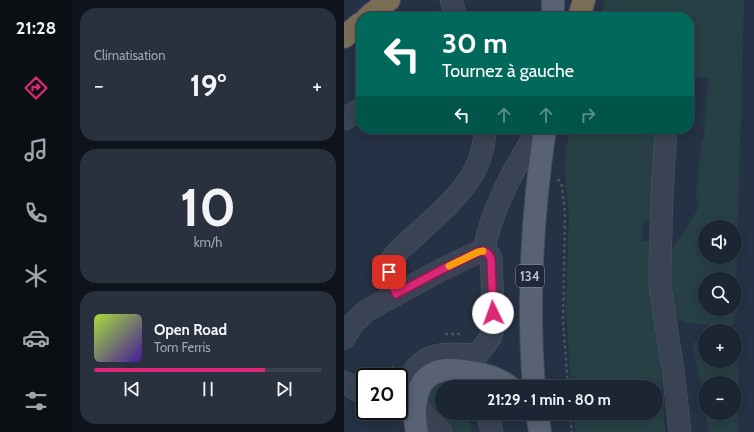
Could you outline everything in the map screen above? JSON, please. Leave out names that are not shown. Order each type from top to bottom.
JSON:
[{"type":"highway","points":[[374,12],[389,0]]},
{"type":"highway","points":[[580,12],[584,0]]},
{"type":"highway","points":[[344,37],[356,27]]},
{"type":"main road","points":[[553,0],[553,12]]},
{"type":"main road","name":"134","points":[[534,380],[531,333],[531,262],[533,220],[544,134]]},
{"type":"main road","points":[[408,400],[430,375],[436,372],[446,370],[475,371],[501,380]]},
{"type":"main road","points":[[408,413],[417,432]]},
{"type":"lane","points":[[451,0],[455,12]]},
{"type":"lane","points":[[344,119],[356,112]]},
{"type":"lane","points":[[396,294],[389,272],[392,259],[455,198],[465,186],[475,170],[482,154],[484,134]]},
{"type":"lane","points":[[484,251],[487,234],[495,211],[515,172],[519,159],[536,134]]},
{"type":"lane","points":[[666,134],[662,195],[660,271],[661,293],[674,370],[680,432]]},
{"type":"lane","points":[[344,338],[362,314],[441,270],[478,252],[484,251],[489,254],[491,259],[494,326],[475,371]]},
{"type":"lane","points":[[344,382],[356,389]]},
{"type":"lane","points":[[408,406],[422,413],[441,432]]},
{"type":"lane","points":[[489,420],[492,432]]},
{"type":"path","points":[[557,185],[558,174]]},
{"type":"path","points":[[557,179],[562,186],[565,215],[563,321],[567,380]]},
{"type":"path","points":[[571,420],[572,432]]},
{"type":"green space","points":[[605,0],[744,0],[738,220],[698,220],[698,264],[737,264],[736,272],[698,272],[698,316],[735,316],[735,324],[688,323],[676,317],[671,305],[666,265],[673,248],[699,206],[696,195],[702,139],[704,138],[708,78],[694,77],[694,12],[601,12]]},
{"type":"green space","points":[[569,134],[656,134],[651,194],[652,220],[642,222],[642,241],[653,241],[661,380],[571,380],[566,306],[569,219],[565,168],[566,148]]},
{"type":"green space","points":[[698,341],[698,368],[738,368],[738,376],[699,376],[692,345],[694,342]]},
{"type":"green space","points":[[461,379],[461,380],[437,380]]},
{"type":"green space","points":[[435,382],[435,413],[426,405],[427,390]]},
{"type":"green space","points":[[663,404],[665,432],[575,432],[574,420],[663,420]]},
{"type":"green space","points":[[442,420],[469,420],[472,432],[455,432]]},
{"type":"green space","points":[[706,420],[738,420],[738,432],[708,432]]},
{"type":"slow traffic","points":[[449,266],[483,251]]},
{"type":"route","points":[[389,272],[396,294],[441,270],[478,252],[484,251],[489,254],[491,259],[493,313]]}]
